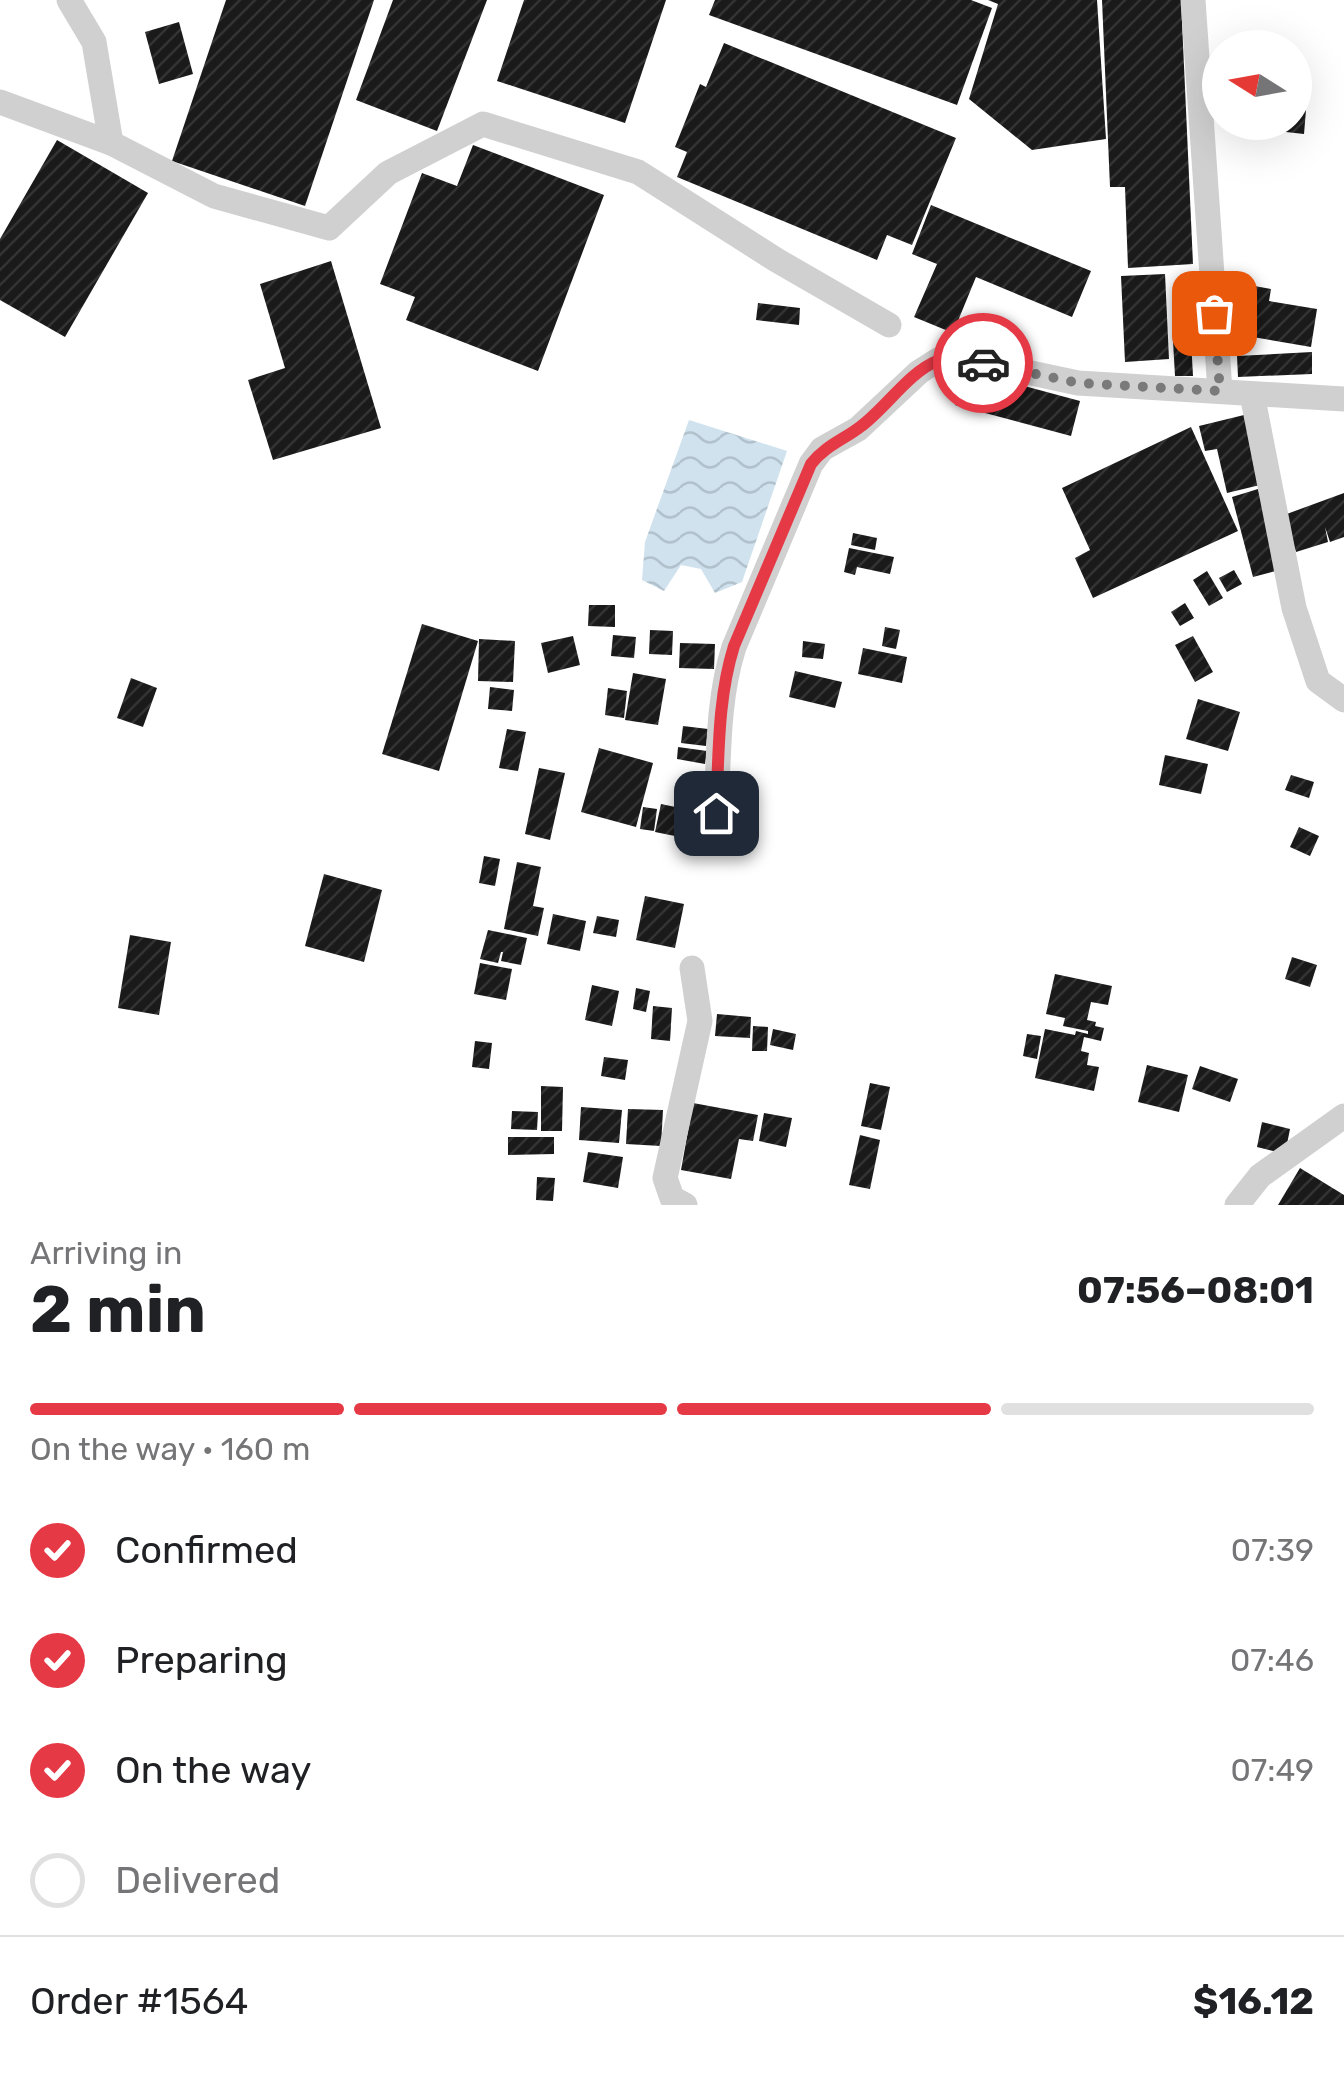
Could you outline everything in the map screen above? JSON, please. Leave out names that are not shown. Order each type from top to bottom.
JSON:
[{"type":"street","points":[[68,0],[94,42],[111,143]]},
{"type":"street","points":[[1193,0],[1220,391]]},
{"type":"street","points":[[0,102],[111,143],[214,196],[329,228],[388,173],[483,124],[638,172],[778,261],[889,325]]},
{"type":"street","points":[[716,813],[727,670],[811,464],[822,450],[858,429],[919,372],[938,360],[961,358],[1078,383],[1344,399]]},
{"type":"street","points":[[1252,394],[1294,608],[1318,681],[1344,700]]},
{"type":"street","points":[[685,1205],[672,1198],[665,1178],[700,1021],[692,968]]},
{"type":"street","points":[[1237,1205],[1260,1176],[1344,1116]]},
{"type":"water","points":[[689,420],[787,451],[742,582],[715,593],[701,569],[681,565],[664,591],[642,580],[645,542]]},
{"type":"building","points":[[226,0],[374,0],[305,206],[172,161]]},
{"type":"building","points":[[393,0],[487,0],[437,131],[356,100]]},
{"type":"building","points":[[524,0],[666,0],[625,123],[497,81]]},
{"type":"building","points":[[715,0],[971,0],[992,8],[957,105],[709,15]]},
{"type":"building","points":[[988,0],[1097,0],[1106,139],[1032,150],[969,99],[998,4]]},
{"type":"building","points":[[1102,0],[1181,0],[1193,264],[1128,268],[1125,187],[1110,187]]},
{"type":"building","points":[[179,22],[193,74],[159,84],[145,32]]},
{"type":"building","points":[[724,43],[956,138],[912,245],[887,235],[877,260],[677,177],[687,152],[675,147],[700,84],[706,87]]},
{"type":"building","points":[[57,140],[148,193],[65,337],[0,300],[0,239]]},
{"type":"building","points":[[473,145],[604,195],[538,371],[406,320],[415,297],[380,284],[422,173],[457,186]]},
{"type":"building","points":[[931,205],[1091,271],[1072,317],[976,277],[953,333],[914,317],[937,264],[912,254]]},
{"type":"building","points":[[331,261],[381,428],[273,460],[248,380],[285,368],[260,284]]},
{"type":"building","points":[[1165,274],[1169,359],[1125,362],[1121,276]]},
{"type":"building","points":[[1238,283],[1271,289],[1269,301],[1317,309],[1311,347],[1229,333]]},
{"type":"building","points":[[758,303],[800,308],[799,325],[756,320]]},
{"type":"building","points":[[1190,322],[1193,376],[1175,376],[1172,323]]},
{"type":"building","points":[[1312,352],[1312,374],[1238,377],[1237,356]]},
{"type":"building","points":[[965,370],[1080,401],[1071,436],[955,405]]},
{"type":"building","points":[[1244,415],[1260,485],[1227,493],[1217,449],[1205,451],[1199,426]]},
{"type":"building","points":[[1191,427],[1238,531],[1093,598],[1075,558],[1090,550],[1062,488]]},
{"type":"building","points":[[1258,489],[1280,570],[1253,577],[1232,497]]},
{"type":"building","points":[[1344,493],[1344,537],[1330,542],[1325,527],[1328,542],[1296,552],[1284,515]]},
{"type":"building","points":[[853,533],[877,538],[875,550],[851,545]]},
{"type":"building","points":[[849,548],[894,557],[890,574],[857,567],[855,575],[844,572]]},
{"type":"building","points":[[1234,570],[1242,584],[1227,592],[1219,578]]},
{"type":"building","points":[[1207,571],[1223,598],[1209,606],[1193,580]]},
{"type":"building","points":[[1185,603],[1194,618],[1180,626],[1171,612]]},
{"type":"building","points":[[589,605],[615,605],[615,627],[588,626]]},
{"type":"building","points":[[422,624],[478,641],[439,771],[382,754]]},
{"type":"building","points":[[885,627],[900,630],[896,649],[882,646]]},
{"type":"building","points":[[650,630],[673,631],[672,655],[649,654]]},
{"type":"building","points":[[613,635],[636,637],[634,658],[611,656]]},
{"type":"building","points":[[573,636],[580,665],[548,673],[541,643]]},
{"type":"building","points":[[1193,636],[1213,672],[1195,682],[1175,645]]},
{"type":"building","points":[[479,639],[515,641],[513,682],[478,681]]},
{"type":"building","points":[[803,641],[825,644],[823,659],[802,657]]},
{"type":"building","points":[[680,643],[715,644],[714,669],[679,668]]},
{"type":"building","points":[[863,648],[907,657],[902,683],[858,674]]},
{"type":"building","points":[[795,671],[842,682],[835,708],[789,697]]},
{"type":"building","points":[[633,673],[666,679],[658,725],[625,720]]},
{"type":"building","points":[[131,678],[157,688],[143,727],[117,718]]},
{"type":"building","points":[[490,687],[514,690],[512,711],[488,709]]},
{"type":"building","points":[[608,688],[627,691],[624,718],[605,715]]},
{"type":"building","points":[[1198,699],[1240,712],[1228,751],[1186,739]]},
{"type":"building","points":[[683,726],[708,729],[706,746],[681,743]]},
{"type":"building","points":[[507,729],[526,732],[518,771],[499,768]]},
{"type":"building","points":[[678,747],[707,751],[705,764],[677,759]]},
{"type":"building","points":[[599,748],[653,763],[636,827],[581,812]]},
{"type":"building","points":[[1165,755],[1208,764],[1201,794],[1159,785]]},
{"type":"building","points":[[539,768],[565,773],[550,840],[525,834]]},
{"type":"building","points":[[688,775],[709,780],[704,800],[682,795]]},
{"type":"building","points":[[1291,775],[1314,782],[1309,798],[1285,790]]},
{"type":"building","points":[[661,804],[685,809],[680,837],[655,832]]},
{"type":"building","points":[[643,807],[657,809],[654,831],[640,829]]},
{"type":"building","points":[[1299,827],[1319,836],[1310,856],[1290,847]]},
{"type":"building","points":[[484,856],[500,859],[495,886],[479,883]]},
{"type":"building","points":[[517,862],[541,867],[533,906],[544,908],[538,936],[504,929]]},
{"type":"building","points":[[324,874],[382,890],[364,962],[305,946]]},
{"type":"building","points":[[645,896],[684,904],[675,948],[636,940]]},
{"type":"building","points":[[553,914],[586,921],[580,951],[547,944]]},
{"type":"building","points":[[597,916],[619,920],[616,937],[593,933]]},
{"type":"building","points":[[488,930],[527,938],[521,965],[501,961],[503,952],[498,963],[480,959]]},
{"type":"building","points":[[130,935],[171,942],[159,1015],[118,1008]]},
{"type":"building","points":[[1292,957],[1317,965],[1310,987],[1285,979]]},
{"type":"building","points":[[480,963],[512,969],[506,1000],[474,994]]},
{"type":"building","points":[[1055,974],[1112,986],[1108,1005],[1091,1002],[1087,1020],[1104,1028],[1101,1041],[1084,1037],[1081,1051],[1089,1053],[1087,1065],[1099,1067],[1094,1091],[1035,1078],[1045,1029],[1088,1034],[1063,1026],[1065,1018],[1046,1014]]},
{"type":"building","points":[[592,985],[619,991],[612,1026],[585,1020]]},
{"type":"building","points":[[636,988],[650,991],[646,1012],[633,1009]]},
{"type":"building","points":[[653,1006],[672,1008],[670,1041],[651,1039]]},
{"type":"building","points":[[717,1014],[751,1017],[750,1038],[715,1036]]},
{"type":"building","points":[[753,1026],[768,1027],[767,1051],[752,1051]]},
{"type":"building","points":[[773,1029],[796,1034],[793,1050],[770,1045]]},
{"type":"building","points":[[1027,1034],[1041,1036],[1037,1059],[1023,1056]]},
{"type":"building","points":[[475,1041],[492,1043],[489,1069],[472,1067]]},
{"type":"building","points":[[604,1057],[628,1060],[625,1080],[601,1076]]},
{"type":"building","points":[[1147,1065],[1188,1075],[1179,1112],[1138,1102]]},
{"type":"building","points":[[1200,1066],[1238,1079],[1230,1102],[1192,1089]]},
{"type":"building","points":[[870,1083],[890,1087],[881,1130],[861,1126]]},
{"type":"building","points":[[541,1086],[563,1087],[562,1131],[541,1131]]},
{"type":"building","points":[[693,1103],[758,1115],[753,1141],[739,1139],[731,1179],[681,1170]]},
{"type":"building","points":[[581,1107],[622,1110],[619,1143],[579,1140]]},
{"type":"building","points":[[628,1109],[663,1110],[661,1146],[626,1144]]},
{"type":"building","points":[[512,1111],[538,1112],[537,1130],[511,1129]]},
{"type":"building","points":[[764,1113],[792,1118],[786,1147],[759,1141]]},
{"type":"building","points":[[1262,1122],[1290,1129],[1285,1154],[1257,1147]]},
{"type":"building","points":[[860,1135],[880,1140],[870,1189],[849,1185]]},
{"type":"building","points":[[508,1137],[554,1137],[554,1154],[508,1155]]},
{"type":"building","points":[[588,1152],[623,1157],[618,1188],[583,1182]]},
{"type":"building","points":[[1300,1168],[1344,1195],[1344,1205],[1278,1205]]},
{"type":"building","points":[[537,1177],[555,1178],[553,1201],[536,1200]]},
{"type":"way so far","points":[[983,363],[1078,383],[1220,391],[1214,313]]},
{"type":"route","points":[[716,813],[727,670],[811,464],[822,450],[858,429],[919,372],[938,360],[961,358],[983,363]]}]
